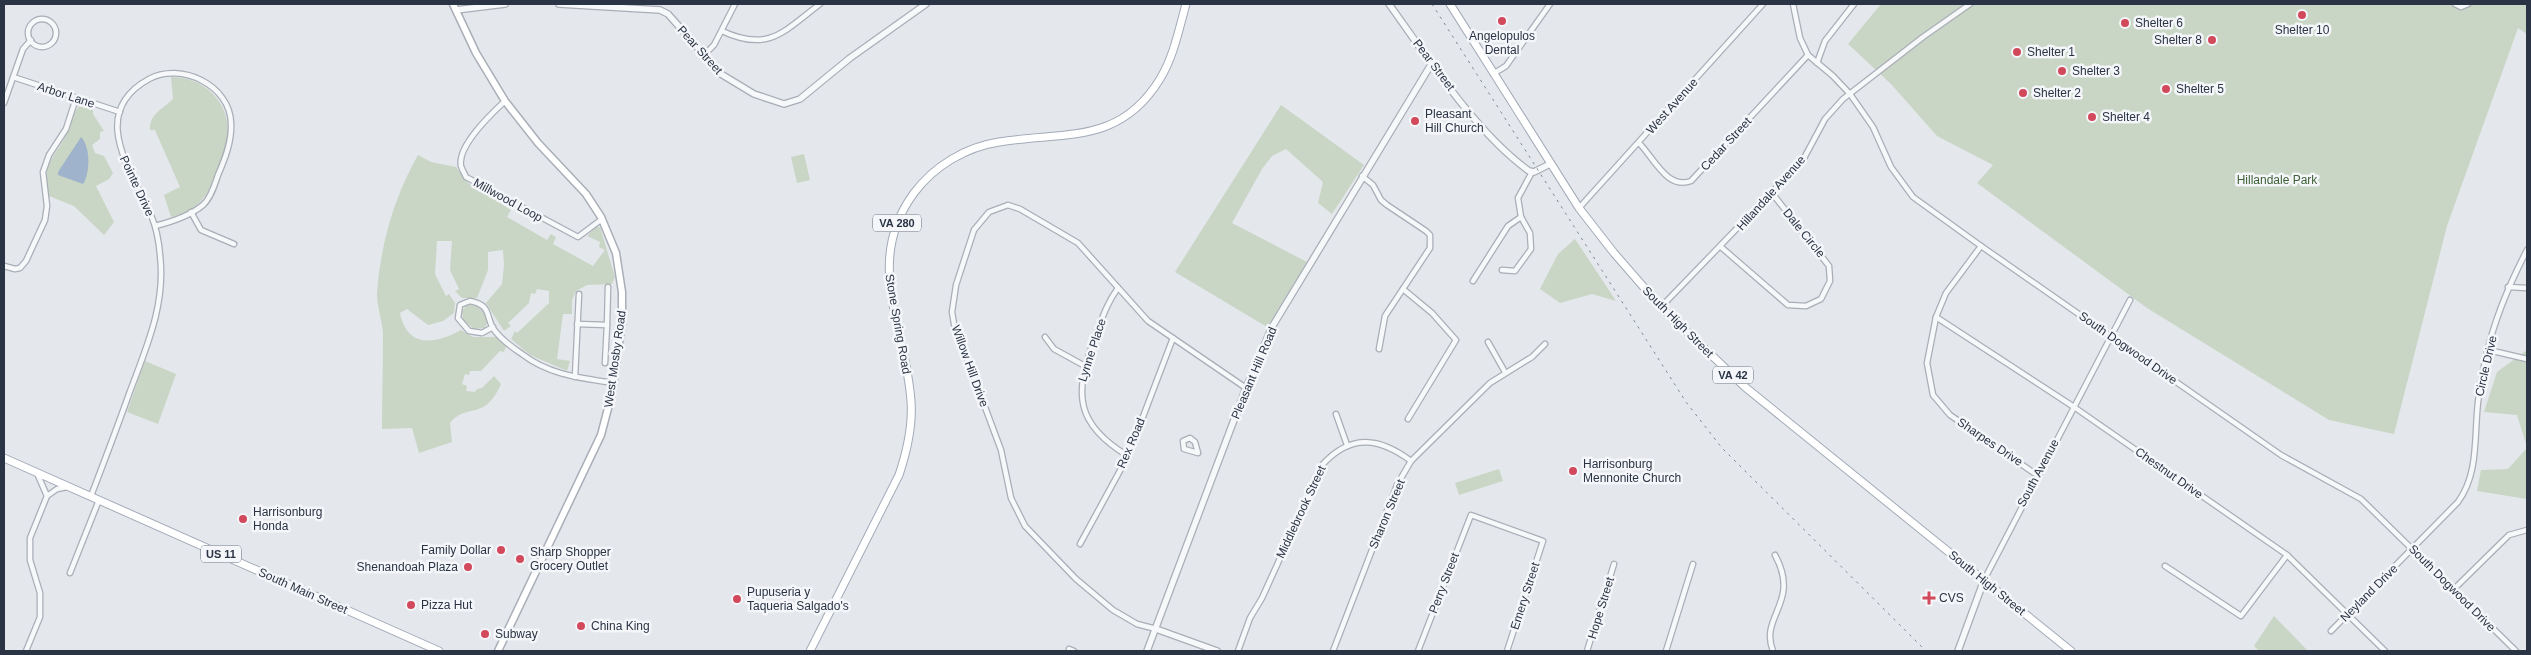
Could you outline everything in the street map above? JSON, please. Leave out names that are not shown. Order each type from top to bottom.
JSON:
[{"type":"main road","name":"Stone Spring Road","points":[[810,651],[899,475],[907,449],[912,420],[910,385],[890,292],[888,270],[890,243],[900,215],[925,180],[940,167],[972,149],[999,142],[1079,134],[1107,126],[1130,111],[1160,80],[1167,66],[1186,4]]},
{"type":"main road","name":"South High Street","points":[[1450,4],[1579,208],[1614,253],[1661,307],[1745,387],[2071,651]]},
{"type":"main road","name":"West Mosby Road","points":[[455,7],[482,65],[504,101],[534,138],[586,194],[602,219],[614,247],[622,292],[622,322],[614,383],[609,408],[597,444],[498,651]]},
{"type":"main road","name":"South Main Street","points":[[4,458],[439,651]]},
{"type":"street","points":[[455,7],[505,4]]},
{"type":"street","name":"Pear Street","points":[[559,4],[660,7],[703,56],[732,82],[766,100],[784,104],[791,104],[807,94],[850,58],[926,4]]},
{"type":"street","points":[[703,56],[722,31],[735,4]]},
{"type":"street","points":[[722,31],[738,38],[756,42],[773,37],[820,4]]},
{"type":"street","name":"Pear Street","points":[[1390,4],[1432,63],[1502,148],[1521,166],[1532,172]]},
{"type":"street","points":[[1493,74],[1506,66],[1550,4]]},
{"type":"street","name":"West Avenue","points":[[1579,208],[1763,4]]},
{"type":"street","name":"South Dogwood Drive","points":[[1793,4],[1800,38],[1808,55],[1833,76],[1850,94],[1873,126],[1891,167],[1913,197],[2282,455],[2361,499],[2516,651]]},
{"type":"street","points":[[1817,63],[1825,41],[1854,4]]},
{"type":"street","name":"Hillandale Avenue","points":[[1661,307],[1803,160],[1834,108],[1923,37],[1970,4]]},
{"type":"street","points":[[2455,4],[2461,7],[2468,4]]},
{"type":"street","points":[[45,19],[54,25],[56,36],[50,44],[40,46],[31,40],[29,30],[35,21],[45,19]]},
{"type":"street","points":[[4,103],[23,49],[31,40]]},
{"type":"street","name":"Cedar Street","points":[[1639,143],[1670,180],[1681,184],[1691,181],[1808,55]]},
{"type":"street","name":"Pleasant Hill Road","points":[[1147,651],[1246,388],[1272,327],[1432,63]]},
{"type":"street","name":"Pointe Drive","points":[[91,496],[158,312],[161,267],[155,226],[119,146],[117,126],[120,112],[130,94],[152,78],[177,72],[199,78],[211,86],[224,101],[231,122],[225,158],[212,191],[204,204],[191,212],[155,226]]},
{"type":"street","name":"Arbor Lane","points":[[13,77],[120,112]]},
{"type":"street","points":[[4,266],[14,269],[24,264],[43,223],[47,209],[42,180],[44,166],[66,129],[76,98]]},
{"type":"street","name":"Millwood Loop","points":[[504,101],[480,125],[464,152],[461,165],[466,177],[578,237],[602,219]]},
{"type":"street","points":[[1502,270],[1512,271],[1518,269],[1530,252],[1530,233],[1520,217],[1518,198],[1532,172],[1550,164]]},
{"type":"street","points":[[1362,176],[1373,185],[1381,200],[1430,235],[1430,248],[1385,316],[1379,349]]},
{"type":"street","name":"Dale Circle","points":[[1721,246],[1788,305],[1806,306],[1821,299],[1830,281],[1829,266],[1772,193]]},
{"type":"street","name":"Willow Hill Drive","points":[[1156,629],[1137,624],[1113,610],[1076,579],[1025,526],[1011,498],[1001,450],[954,324],[952,312],[956,285],[974,230],[990,212],[1008,205],[1020,208],[1078,243],[1148,321],[1246,388]]},
{"type":"street","points":[[191,212],[201,230],[234,244]]},
{"type":"street","points":[[1473,281],[1508,226],[1520,217]]},
{"type":"street","name":"Sharpes Drive","points":[[1981,246],[1946,293],[1936,317],[1927,363],[1934,395],[1950,415],[2037,475]]},
{"type":"street","name":"Circle Drive","points":[[2467,488],[2473,469],[2478,402],[2487,352],[2508,287],[2527,250]]},
{"type":"street","points":[[605,363],[608,287]]},
{"type":"street","points":[[2508,287],[2527,288]]},
{"type":"street","name":"Lynne Place","points":[[1118,288],[1109,300],[1085,366],[1080,387],[1084,408],[1092,427],[1110,446],[1128,456]]},
{"type":"street","points":[[1403,289],[1432,313],[1456,340],[1408,419]]},
{"type":"street","points":[[575,377],[579,294]]},
{"type":"street","points":[[493,327],[482,333],[469,331],[458,318],[459,307],[468,300],[480,304],[489,314],[495,331],[529,359],[552,371],[575,377],[614,383]]},
{"type":"street","name":"South Avenue","points":[[1958,651],[1984,580],[2037,475],[2130,300]]},
{"type":"street","name":"Chestnut Drive","points":[[1936,317],[2074,407],[2287,555],[2385,651]]},
{"type":"street","points":[[577,324],[607,325]]},
{"type":"street","points":[[1045,337],[1054,349],[1085,366]]},
{"type":"street","name":"Rex Road","points":[[1080,544],[1128,456],[1172,338]]},
{"type":"street","points":[[1488,342],[1505,372]]},
{"type":"street","name":"Sharon Street","points":[[1332,651],[1397,485],[1411,461],[1490,383],[1532,356],[1546,344]]},
{"type":"street","points":[[2487,352],[2527,359]]},
{"type":"street","points":[[1336,414],[1347,445],[1360,442],[1386,445],[1411,461]]},
{"type":"street","name":"Middlebrook Street","points":[[1238,651],[1250,618],[1262,598],[1320,469],[1329,457],[1347,445]]},
{"type":"street","points":[[36,472],[47,496]]},
{"type":"street","points":[[26,651],[40,617],[40,593],[32,570],[28,548],[32,530],[47,496],[57,489],[68,486]]},
{"type":"street","name":"Neyland Drive","points":[[2331,631],[2458,502],[2467,488]]},
{"type":"street","points":[[70,573],[99,500]]},
{"type":"street","name":"Perry Street","points":[[1418,651],[1471,515],[1543,540]]},
{"type":"street","points":[[2454,589],[2509,535],[2527,530]]},
{"type":"street","name":"Emery Street","points":[[1507,651],[1543,540]]},
{"type":"street","points":[[1773,651],[1769,634],[1782,601],[1785,585],[1783,573],[1774,554]]},
{"type":"street","points":[[2164,566],[2241,616],[2287,555]]},
{"type":"street","name":"Hope Street","points":[[1587,651],[1614,564]]},
{"type":"street","points":[[1666,651],[1693,564]]},
{"type":"street","points":[[1156,629],[1217,651]]},
{"type":"green space","name":"Hillandale Park","points":[[1881,4],[2527,4],[2527,34],[2518,28],[2447,226],[2394,434],[2329,420],[2147,308],[1977,183],[1993,165],[1937,136],[1891,84],[1848,44]]},
{"type":"green space","points":[[171,77],[193,81],[212,93],[224,110],[228,133],[220,163],[204,197],[191,209],[171,217],[164,195],[180,187],[155,130],[150,130],[150,124],[157,112],[173,99]]},
{"type":"green space","points":[[81,104],[93,107],[93,114],[104,131],[100,132],[100,139],[92,145],[95,153],[104,156],[113,173],[109,179],[96,186],[114,222],[104,235],[74,206],[49,196],[47,185],[47,169]]},
{"type":"green space","points":[[1281,105],[1364,165],[1332,214],[1318,203],[1323,182],[1286,149],[1272,156],[1262,169],[1232,223],[1307,262],[1267,327],[1175,272]]},
{"type":"green space","points":[[804,154],[810,180],[797,183],[791,157]]},
{"type":"green space","points":[[418,155],[431,162],[456,167],[468,183],[511,210],[507,217],[547,240],[551,234],[556,237],[553,244],[593,266],[605,250],[599,247],[600,242],[587,236],[596,227],[600,227],[615,277],[612,284],[587,285],[576,291],[572,300],[572,314],[563,314],[557,359],[570,361],[567,371],[530,355],[511,339],[515,331],[517,333],[549,303],[549,291],[537,289],[535,294],[531,293],[529,303],[508,323],[511,326],[504,331],[486,303],[502,284],[503,250],[488,252],[488,270],[477,298],[462,298],[455,291],[459,289],[450,270],[452,241],[437,241],[435,274],[446,296],[449,294],[455,303],[454,313],[443,321],[428,325],[407,309],[400,313],[409,333],[416,338],[433,340],[461,330],[473,337],[497,337],[506,346],[504,352],[500,351],[481,371],[470,371],[469,375],[465,374],[462,384],[467,386],[466,391],[475,392],[494,376],[501,384],[495,396],[482,408],[463,413],[450,423],[452,442],[419,453],[412,428],[382,429],[383,336],[377,294],[381,258],[395,205]]},
{"type":"green space","points":[[1575,239],[1616,301],[1592,294],[1560,303],[1540,289],[1558,254]]},
{"type":"green space","points":[[467,305],[477,307],[487,316],[489,319],[485,328],[474,329],[463,320],[462,311]]},
{"type":"green space","points":[[2527,350],[2527,447],[2517,415],[2484,412],[2497,372]]},
{"type":"green space","points":[[145,361],[176,374],[158,424],[127,412]]},
{"type":"green space","points":[[2527,448],[2527,499],[2477,491],[2481,470],[2508,469]]},
{"type":"green space","points":[[1499,469],[1503,481],[1459,495],[1455,483]]},
{"type":"green space","points":[[2274,616],[2308,651],[2259,651],[2254,646]]},
{"type":"water","points":[[81,137],[87,147],[88,154],[87,174],[83,184],[58,175],[58,172]]},
{"type":"railway","points":[[1432,4],[1686,402],[1722,448],[1926,651]]},
{"type":"place","name":"Shelter 10","points":[[2302,15]]},
{"type":"place","name":"Angelopulos Dental","points":[[1502,21]]},
{"type":"place","name":"Shelter 6","points":[[2125,23]]},
{"type":"place","name":"Shelter 8","points":[[2212,40]]},
{"type":"place","name":"Shelter 1","points":[[2017,52]]},
{"type":"place","name":"Shelter 3","points":[[2062,71]]},
{"type":"place","name":"Shelter 5","points":[[2166,89]]},
{"type":"place","name":"Shelter 2","points":[[2023,93]]},
{"type":"place","name":"Shelter 4","points":[[2092,117]]},
{"type":"place","name":"Pleasant Hill Church","points":[[1415,121]]},
{"type":"place","name":"Harrisonburg Mennonite Church","points":[[1573,471]]},
{"type":"place","name":"Harrisonburg Honda","points":[[243,519]]},
{"type":"place","name":"Family Dollar","points":[[501,550]]},
{"type":"place","name":"Sharp Shopper Grocery Outlet","points":[[520,559]]},
{"type":"place","name":"Shenandoah Plaza","points":[[468,567]]},
{"type":"place","name":"CVS","points":[[1929,598]]},
{"type":"place","name":"Pupuseria y Taqueria Salgado's","points":[[737,599]]},
{"type":"place","name":"Pizza Hut","points":[[411,605]]},
{"type":"place","name":"China King","points":[[581,626]]},
{"type":"place","name":"Subway","points":[[485,634]]}]
